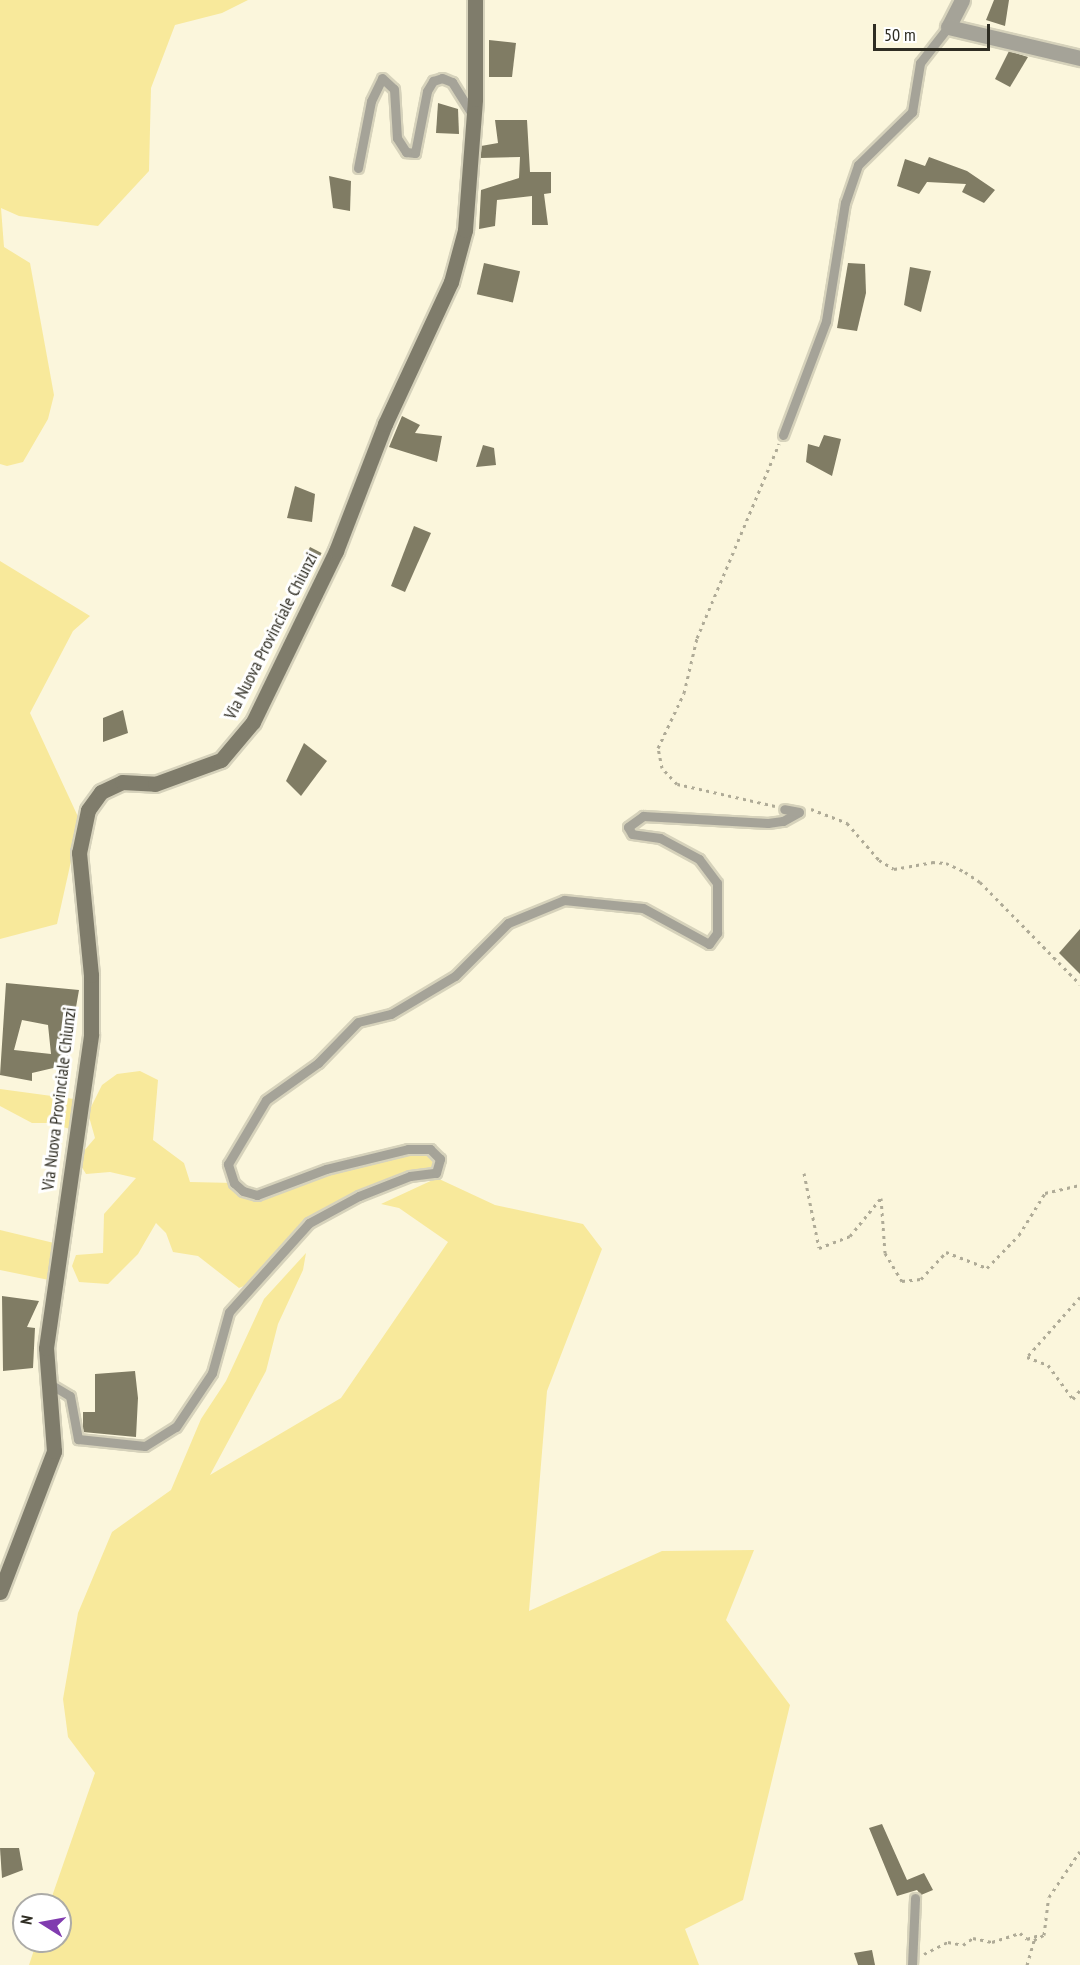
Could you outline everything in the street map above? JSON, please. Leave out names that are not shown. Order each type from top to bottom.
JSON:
[{"type":"main road","name":"Via Nuova Provinciale Chiunzi","points":[[0,1592],[54,1450],[46,1347],[91,1034],[91,975],[79,853],[88,810],[101,792],[122,782],[155,784],[221,760],[253,722],[336,551],[369,475],[386,424],[452,282],[465,230],[474,118],[475,0]]},
{"type":"street","points":[[962,0],[948,27],[1080,58]]},
{"type":"lane","points":[[783,435],[826,321],[845,204],[858,165],[912,112],[920,63],[948,27]]},
{"type":"lane","points":[[358,168],[371,101],[382,78],[394,89],[397,138],[406,153],[415,153],[427,92],[433,81],[442,78],[452,82],[474,118]]},
{"type":"lane","points":[[784,809],[800,812]]},
{"type":"lane","points":[[50,1384],[70,1396],[78,1439],[145,1446],[176,1427],[212,1373],[230,1312],[309,1223],[369,1192],[410,1176],[436,1173],[440,1159],[430,1149],[408,1149],[326,1169],[257,1195],[243,1191],[234,1183],[228,1164],[266,1101],[318,1063],[358,1022],[400,1009],[455,976],[508,923],[564,900],[643,908],[709,944],[717,933],[717,883],[699,859],[660,838],[632,834],[628,827],[643,816],[768,823],[783,821],[800,812]]},
{"type":"lane","points":[[913,1961],[915,1898]]},
{"type":"path","points":[[783,435],[697,638],[684,693],[658,748],[662,768],[677,783],[784,809]]},
{"type":"path","points":[[800,812],[814,808],[847,823],[879,860],[894,869],[932,862],[946,863],[965,872],[986,888],[1080,984]]},
{"type":"path","points":[[804,1173],[819,1248],[850,1236],[881,1197],[885,1253],[902,1281],[921,1279],[946,1252],[987,1268],[1019,1235],[1045,1193],[1080,1185]]},
{"type":"path","points":[[1080,1297],[1027,1357],[1048,1365],[1073,1399],[1080,1390]]},
{"type":"path","points":[[913,1961],[948,1942],[963,1945],[973,1938],[992,1942],[1020,1934],[1027,1939],[1044,1935],[1049,1897],[1080,1851]]},
{"type":"path","points":[[1027,1965],[1039,1935]]},
{"type":"shaded area","points":[[0,0],[248,0],[222,13],[175,25],[151,88],[149,171],[98,226],[19,216],[1,208],[4,247],[30,263],[54,395],[48,419],[23,462],[7,466],[0,464]]},
{"type":"shaded area","points":[[0,561],[90,616],[73,631],[30,713],[80,821],[57,924],[0,939]]},
{"type":"shaded area","points":[[140,1071],[158,1080],[153,1140],[184,1163],[190,1182],[234,1183],[257,1195],[326,1169],[430,1149],[440,1159],[436,1173],[410,1176],[309,1223],[254,1282],[239,1288],[198,1256],[173,1252],[166,1233],[156,1223],[138,1254],[108,1284],[79,1282],[72,1266],[76,1255],[103,1253],[104,1214],[136,1178],[110,1172],[86,1174],[77,1159],[95,1138],[88,1113],[102,1085],[117,1074]]},
{"type":"shaded area","points":[[0,1089],[74,1099],[70,1129],[49,1123],[32,1123],[0,1106]]},
{"type":"shaded area","points":[[437,1178],[495,1205],[583,1224],[602,1249],[547,1391],[529,1611],[662,1551],[754,1550],[726,1620],[790,1705],[743,1900],[685,1929],[699,1965],[29,1965],[33,1953],[72,1953],[72,1893],[53,1893],[95,1773],[68,1737],[63,1699],[78,1613],[112,1532],[171,1490],[201,1419],[226,1381],[264,1299],[306,1253],[303,1270],[278,1324],[266,1371],[210,1475],[341,1398],[448,1242],[399,1208],[381,1204]]},
{"type":"shaded area","points":[[0,1230],[54,1243],[49,1280],[0,1270]]},
{"type":"building","points":[[994,0],[1009,0],[1005,26],[986,20]]},
{"type":"building","points":[[489,40],[516,43],[512,77],[489,77]]},
{"type":"building","points":[[1009,51],[1028,57],[1010,87],[995,79]]},
{"type":"building","points":[[438,103],[458,109],[459,134],[436,133]]},
{"type":"building","points":[[495,120],[527,120],[530,172],[551,172],[551,193],[544,194],[548,225],[532,225],[532,196],[497,200],[495,226],[479,229],[481,190],[519,178],[520,157],[480,158],[481,146],[498,143]]},
{"type":"building","points":[[929,157],[967,171],[995,190],[984,203],[962,192],[966,184],[927,182],[919,194],[897,186],[905,159],[925,166]]},
{"type":"building","points":[[329,176],[351,181],[350,211],[333,208]]},
{"type":"building","points":[[484,263],[520,271],[513,303],[477,294]]},
{"type":"building","points":[[848,263],[865,264],[866,293],[857,331],[837,328]]},
{"type":"building","points":[[910,267],[931,271],[921,312],[904,305]]},
{"type":"building","points":[[402,416],[420,425],[415,433],[442,436],[437,462],[389,447]]},
{"type":"building","points":[[824,435],[841,439],[832,476],[806,462],[808,444],[819,447]]},
{"type":"building","points":[[483,445],[494,448],[496,465],[476,467]]},
{"type":"building","points":[[295,486],[315,494],[312,522],[287,518]]},
{"type":"building","points":[[414,526],[431,533],[405,592],[391,586]]},
{"type":"building","points":[[310,547],[322,553],[315,566],[303,560]]},
{"type":"building","points":[[123,710],[128,733],[103,742],[103,718]]},
{"type":"building","points":[[304,743],[327,761],[301,796],[286,781]]},
{"type":"building","points":[[1080,929],[1080,974],[1059,953]]},
{"type":"building","points":[[6,983],[79,990],[66,1065],[32,1073],[32,1081],[0,1075]],"holes":[[[22,1020],[48,1025],[51,1054],[14,1050]]]},
{"type":"building","points":[[2,1296],[39,1301],[27,1327],[35,1328],[33,1368],[3,1371]]},
{"type":"building","points":[[135,1371],[138,1398],[136,1437],[83,1432],[83,1412],[95,1412],[95,1374]]},
{"type":"building","points":[[882,1824],[907,1880],[924,1873],[933,1890],[921,1895],[917,1890],[897,1896],[869,1828]]},
{"type":"building","points":[[0,1848],[19,1848],[23,1870],[2,1878]]},
{"type":"building","points":[[872,1950],[875,1965],[858,1965],[854,1953]]}]
